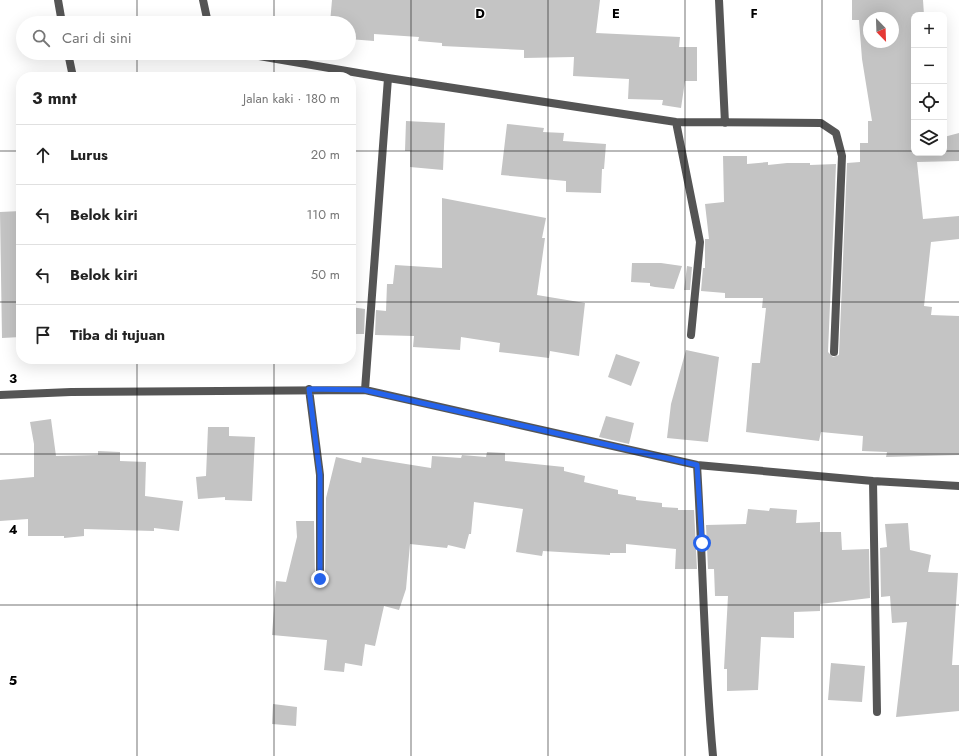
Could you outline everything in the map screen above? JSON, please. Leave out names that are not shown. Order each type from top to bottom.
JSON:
[{"type":"street","points":[[58,0],[61,16]]},
{"type":"street","points":[[203,0],[206,16]]},
{"type":"street","points":[[719,0],[725,123]]},
{"type":"street","points":[[69,60],[72,72]]},
{"type":"street","points":[[282,60],[353,72]]},
{"type":"street","points":[[356,73],[676,122],[821,123],[836,133],[842,156],[834,352]]},
{"type":"street","points":[[364,390],[388,78]]},
{"type":"street","points":[[676,122],[700,242],[691,335]]},
{"type":"street","points":[[309,389],[320,475],[320,579]]},
{"type":"street","points":[[0,395],[71,392],[309,389],[364,390],[697,465],[873,481],[959,486]]},
{"type":"street","points":[[697,465],[704,574],[709,708],[713,756]]},
{"type":"street","points":[[873,481],[877,712]]},
{"type":"building","points":[[332,0],[600,0],[596,33],[680,37],[679,47],[697,47],[697,81],[685,81],[681,108],[662,105],[663,100],[628,99],[629,79],[573,76],[574,57],[524,58],[524,50],[442,46],[442,43],[418,41],[419,37],[374,34],[374,41],[356,40],[356,16],[331,16]]},
{"type":"building","points":[[852,0],[923,0],[924,12],[911,12],[911,156],[947,156],[947,136],[959,133],[959,161],[917,162],[923,219],[959,216],[959,239],[931,242],[924,306],[932,307],[931,315],[959,316],[959,455],[886,457],[887,452],[862,451],[863,436],[821,432],[819,441],[746,432],[752,363],[760,363],[766,308],[762,308],[763,298],[725,298],[725,293],[701,291],[703,268],[705,268],[705,239],[709,239],[705,204],[724,202],[723,156],[747,156],[747,164],[768,162],[768,165],[787,163],[810,163],[810,165],[836,164],[828,352],[833,357],[839,355],[847,163],[860,162],[860,143],[868,143],[868,121],[872,121],[862,59],[859,20],[852,20]]},
{"type":"building","points":[[406,121],[445,123],[443,170],[410,167],[410,151],[405,151]]},
{"type":"building","points":[[507,124],[544,128],[543,132],[564,133],[563,141],[606,144],[604,169],[602,169],[601,193],[566,192],[566,181],[501,175]]},
{"type":"building","points":[[442,198],[546,218],[542,238],[545,238],[537,295],[585,303],[579,356],[550,351],[549,358],[499,352],[500,343],[461,337],[460,350],[413,347],[414,336],[375,335],[376,310],[386,311],[387,284],[393,284],[395,265],[442,268]]},
{"type":"building","points":[[16,211],[16,337],[2,338],[0,212]]},
{"type":"building","points":[[632,263],[661,263],[682,266],[674,289],[650,286],[650,283],[631,282]]},
{"type":"building","points":[[687,266],[692,267],[690,290],[684,290]]},
{"type":"building","points":[[356,308],[365,309],[364,334],[356,334]]},
{"type":"building","points":[[686,350],[719,357],[708,442],[667,438],[671,404]]},
{"type":"building","points":[[616,354],[640,362],[631,386],[608,377]]},
{"type":"building","points":[[606,416],[634,423],[629,444],[599,437]]},
{"type":"building","points":[[51,419],[56,456],[98,455],[98,451],[120,452],[120,461],[146,462],[145,496],[183,501],[179,531],[154,528],[154,531],[84,529],[84,536],[64,538],[64,536],[28,536],[28,519],[0,521],[0,480],[34,477],[34,444],[30,422]]},
{"type":"building","points":[[208,427],[229,427],[229,436],[255,437],[252,501],[225,500],[225,497],[198,499],[196,477],[206,476]]},
{"type":"building","points":[[487,452],[505,453],[505,461],[564,467],[564,471],[585,476],[584,482],[618,490],[618,494],[636,497],[636,500],[662,503],[662,507],[678,508],[678,510],[694,510],[697,569],[675,569],[676,549],[626,544],[626,553],[610,553],[610,555],[543,551],[542,556],[516,552],[523,509],[474,502],[471,534],[469,534],[465,549],[448,545],[447,548],[410,544],[406,589],[399,610],[384,606],[375,646],[365,644],[362,666],[345,663],[344,672],[324,670],[327,640],[272,635],[276,581],[286,582],[297,537],[296,521],[314,521],[315,579],[320,584],[325,581],[326,498],[336,457],[361,463],[362,457],[431,468],[432,456],[461,458],[462,455],[486,457]]},
{"type":"building","points":[[770,508],[797,510],[796,523],[820,522],[820,532],[841,532],[842,550],[869,549],[870,598],[820,604],[820,611],[794,612],[794,638],[761,637],[758,690],[727,691],[727,669],[724,669],[728,596],[715,596],[714,569],[708,569],[706,525],[746,524],[748,509],[769,511]]},
{"type":"building","points":[[908,523],[910,550],[931,555],[928,572],[958,573],[952,665],[959,665],[959,711],[896,717],[907,622],[892,623],[890,596],[881,597],[880,548],[887,547],[885,524]]},
{"type":"building","points":[[831,663],[865,666],[862,702],[828,700]]},
{"type":"building","points":[[273,704],[297,707],[296,726],[272,724]]},
{"type":"route","points":[[320,579],[320,475],[309,389],[364,390],[605,446],[697,465],[702,543]]}]
